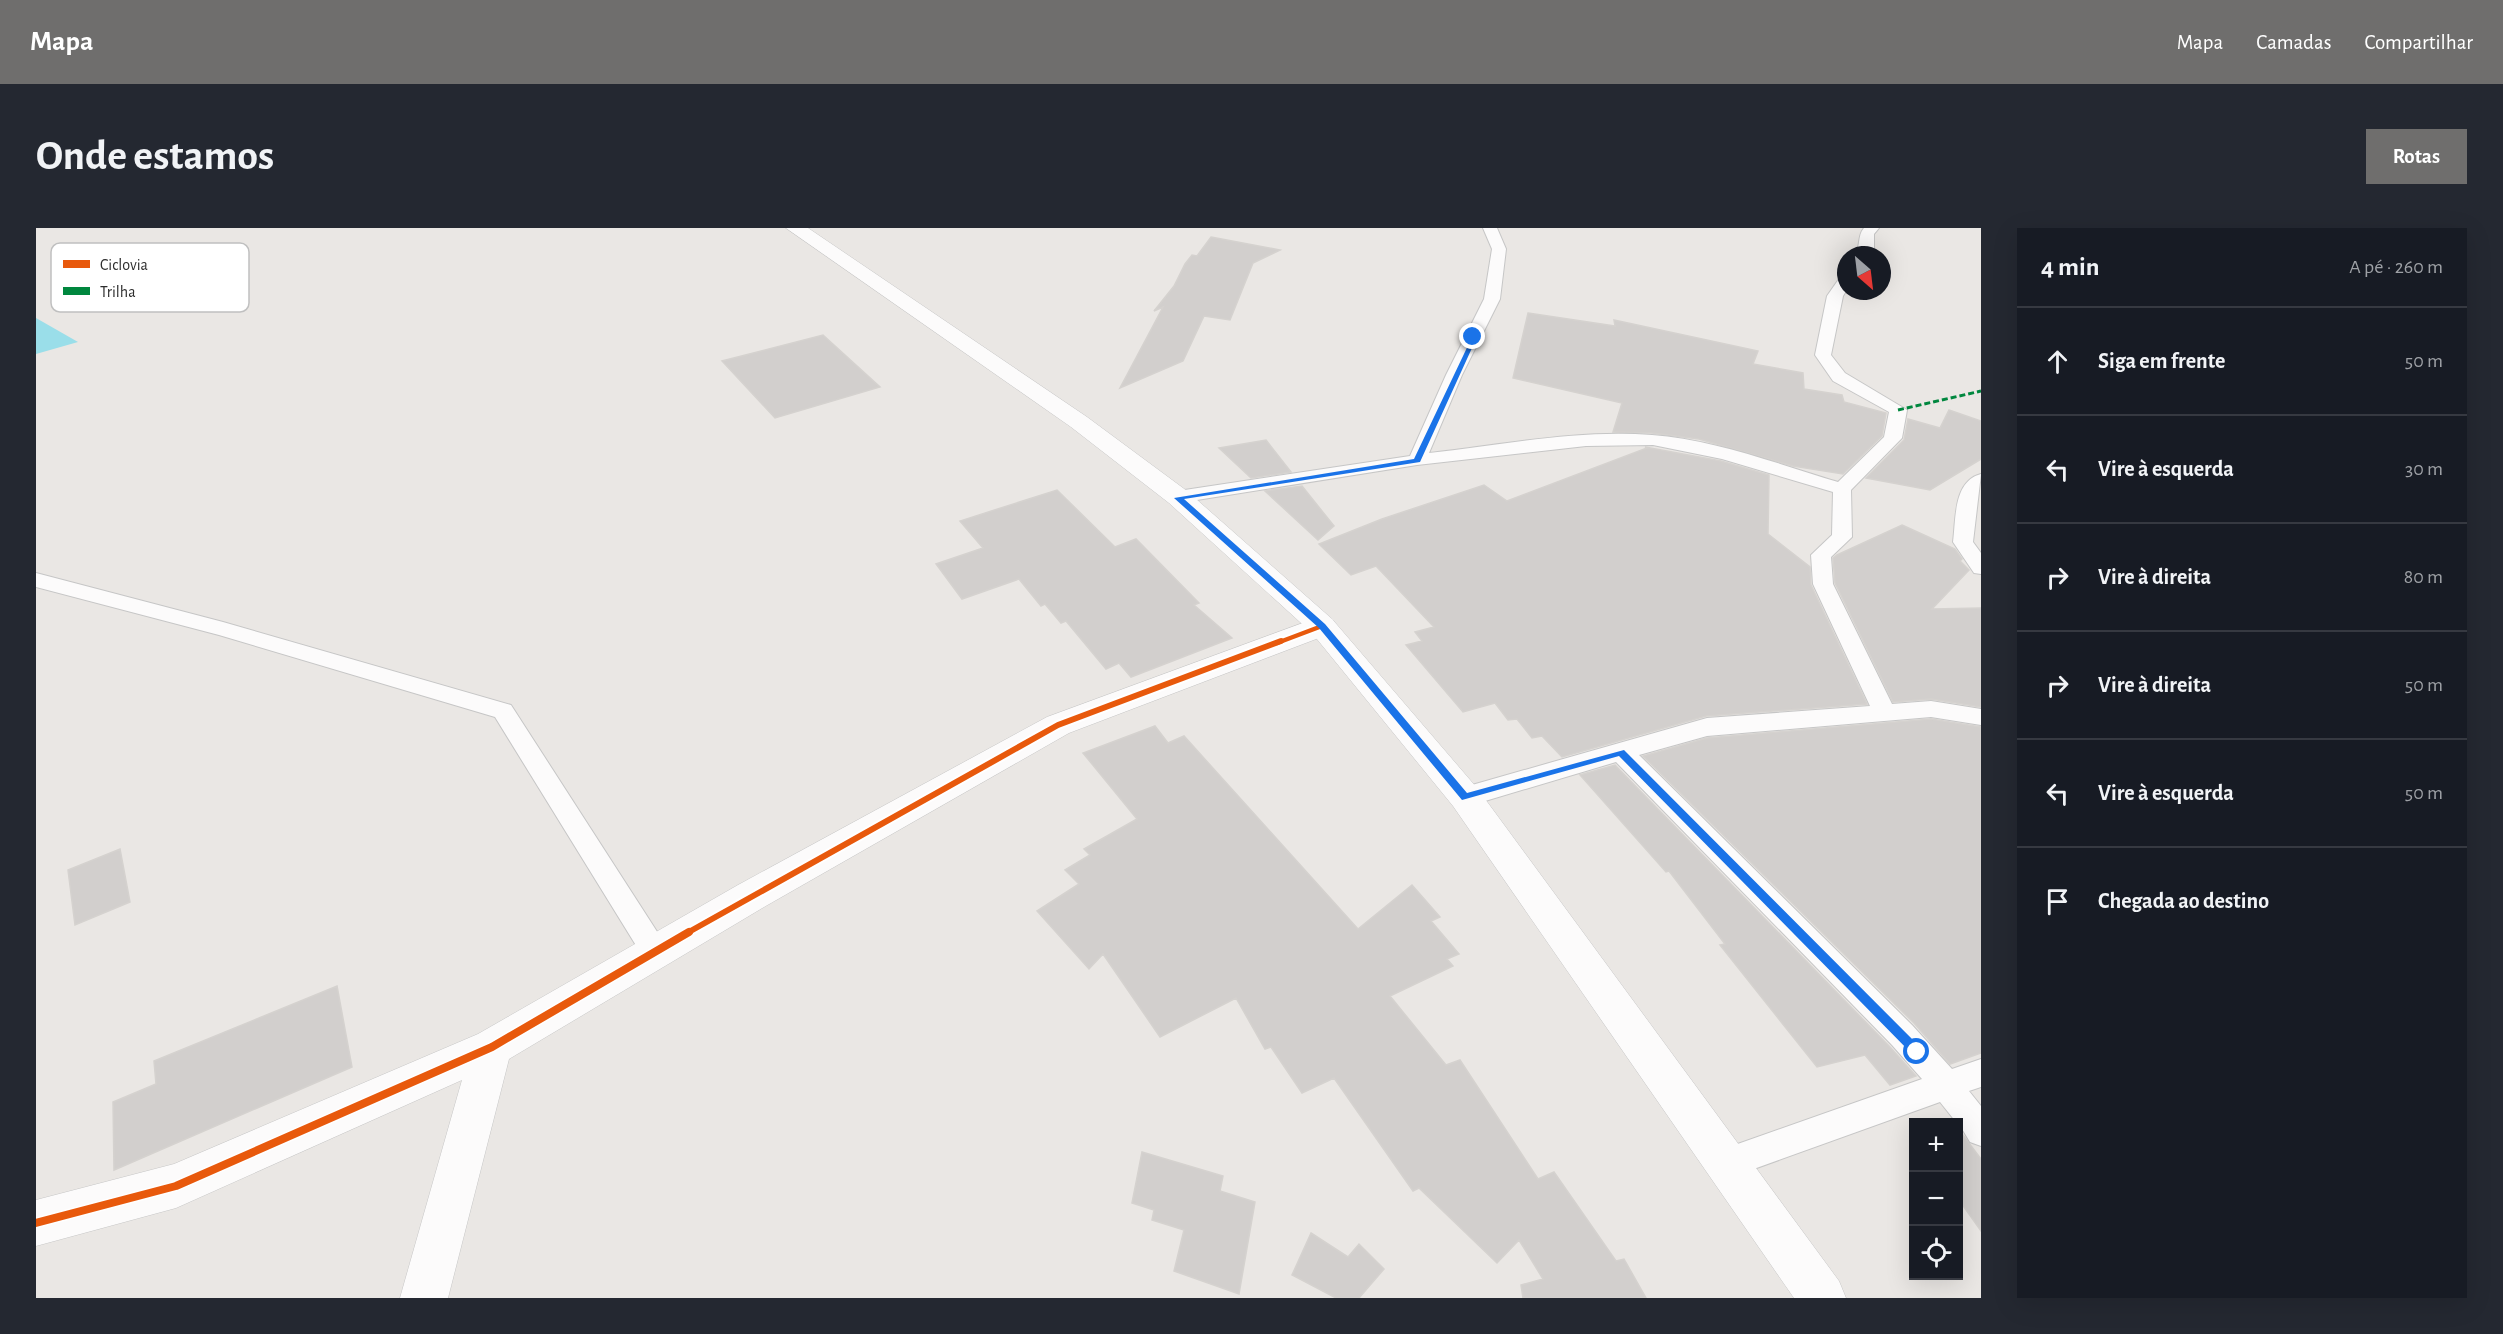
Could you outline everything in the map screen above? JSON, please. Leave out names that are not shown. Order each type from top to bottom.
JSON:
[{"type":"main road","points":[[795,228],[1079,422],[1178,498],[1322,626],[1465,797],[1822,1298]]},
{"type":"main road","points":[[36,1223],[176,1186],[492,1047],[655,952],[1058,725],[1322,626]]},
{"type":"main road","points":[[424,1298],[492,1047]]},
{"type":"lane","points":[[1417,460],[1454,375],[1492,299],[1499,249],[1490,228]]},
{"type":"lane","points":[[1867,246],[1867,233],[1872,228]]},
{"type":"lane","points":[[1837,293],[1823,355],[1839,377],[1898,410],[1893,438],[1842,489],[1842,537],[1821,555],[1822,584],[1885,713]]},
{"type":"lane","points":[[1178,498],[1417,460],[1586,441],[1653,440],[1725,454],[1842,489]]},
{"type":"lane","points":[[1981,480],[1968,495],[1963,542],[1981,568]]},
{"type":"lane","points":[[36,580],[223,629],[503,711],[655,952]]},
{"type":"lane","points":[[1465,797],[1707,727],[1931,709],[1981,717]]},
{"type":"lane","points":[[1621,752],[1902,1035],[1946,1085],[1981,1131]]},
{"type":"lane","points":[[1726,1163],[1981,1073]]},
{"type":"water","points":[[36,318],[78,342],[36,354]]},
{"type":"building","points":[[1211,237],[1280,250],[1253,263],[1230,320],[1204,316],[1183,361],[1120,388],[1163,307],[1154,311],[1174,286],[1185,264],[1192,255],[1197,256]]},
{"type":"building","points":[[1528,313],[1615,326],[1614,320],[1758,351],[1753,364],[1803,373],[1804,389],[1842,395],[1844,402],[1886,413],[1882,436],[1843,474],[1793,466],[1699,439],[1652,433],[1613,432],[1622,403],[1513,378]]},
{"type":"building","points":[[823,335],[880,387],[775,418],[722,361]]},
{"type":"building","points":[[1949,410],[1981,421],[1981,459],[1930,490],[1866,478],[1904,440],[1908,419],[1940,428]]},
{"type":"building","points":[[1266,440],[1291,472],[1251,478],[1219,448]]},
{"type":"building","points":[[1645,447],[1721,461],[1769,475],[1768,534],[1810,567],[1811,585],[1867,704],[1706,716],[1562,757],[1542,736],[1532,738],[1517,719],[1508,720],[1495,703],[1463,712],[1406,645],[1422,641],[1415,632],[1434,627],[1376,566],[1351,575],[1319,544],[1382,519],[1484,485],[1507,501],[1647,448]]},
{"type":"building","points":[[1302,486],[1334,526],[1318,540],[1265,491]]},
{"type":"building","points":[[1057,490],[1115,547],[1136,539],[1199,603],[1194,605],[1232,638],[1131,677],[1119,663],[1106,669],[1066,621],[1061,623],[1045,604],[1041,606],[1019,579],[962,599],[936,564],[983,548],[960,521]]},
{"type":"building","points":[[1902,525],[1955,549],[1962,559],[1960,561],[1969,570],[1932,609],[1981,608],[1981,707],[1931,699],[1893,702],[1835,583],[1833,558]]},
{"type":"building","points":[[1931,719],[1981,727],[1981,1053],[1950,1064],[1914,1023],[1643,756],[1707,738]]},
{"type":"building","points":[[1155,726],[1168,743],[1184,736],[1358,929],[1412,885],[1440,917],[1431,921],[1459,954],[1447,959],[1453,966],[1390,996],[1446,1065],[1460,1060],[1538,1179],[1554,1172],[1616,1261],[1624,1259],[1646,1298],[1523,1298],[1521,1285],[1543,1279],[1519,1240],[1497,1263],[1419,1188],[1413,1191],[1334,1078],[1302,1093],[1271,1047],[1265,1049],[1236,998],[1160,1037],[1103,954],[1089,969],[1037,911],[1079,884],[1065,870],[1090,855],[1084,849],[1137,819],[1083,753]]},
{"type":"building","points":[[1615,765],[1916,1076],[1890,1085],[1865,1055],[1817,1067],[1720,945],[1725,944],[1669,871],[1666,872],[1580,775]]},
{"type":"building","points":[[120,849],[130,902],[75,925],[68,870]]},
{"type":"building","points":[[337,986],[352,1067],[114,1170],[113,1102],[156,1084],[154,1061]]},
{"type":"building","points":[[1963,1135],[1981,1159],[1981,1231],[1963,1206]]},
{"type":"building","points":[[1142,1152],[1223,1176],[1220,1191],[1255,1202],[1239,1294],[1174,1271],[1184,1230],[1152,1220],[1154,1210],[1132,1203]]},
{"type":"building","points":[[1311,1233],[1348,1257],[1359,1244],[1384,1269],[1359,1298],[1336,1298],[1292,1275]]},
{"type":"marked path","points":[[1898,410],[1981,391]]},
{"type":"cycle path","points":[[36,1223],[176,1186],[492,1047],[751,896],[1058,725],[1322,626]]},
{"type":"route","points":[[1473,337],[1417,460],[1178,498],[1322,626],[1465,797],[1621,752],[1917,1052]]}]
